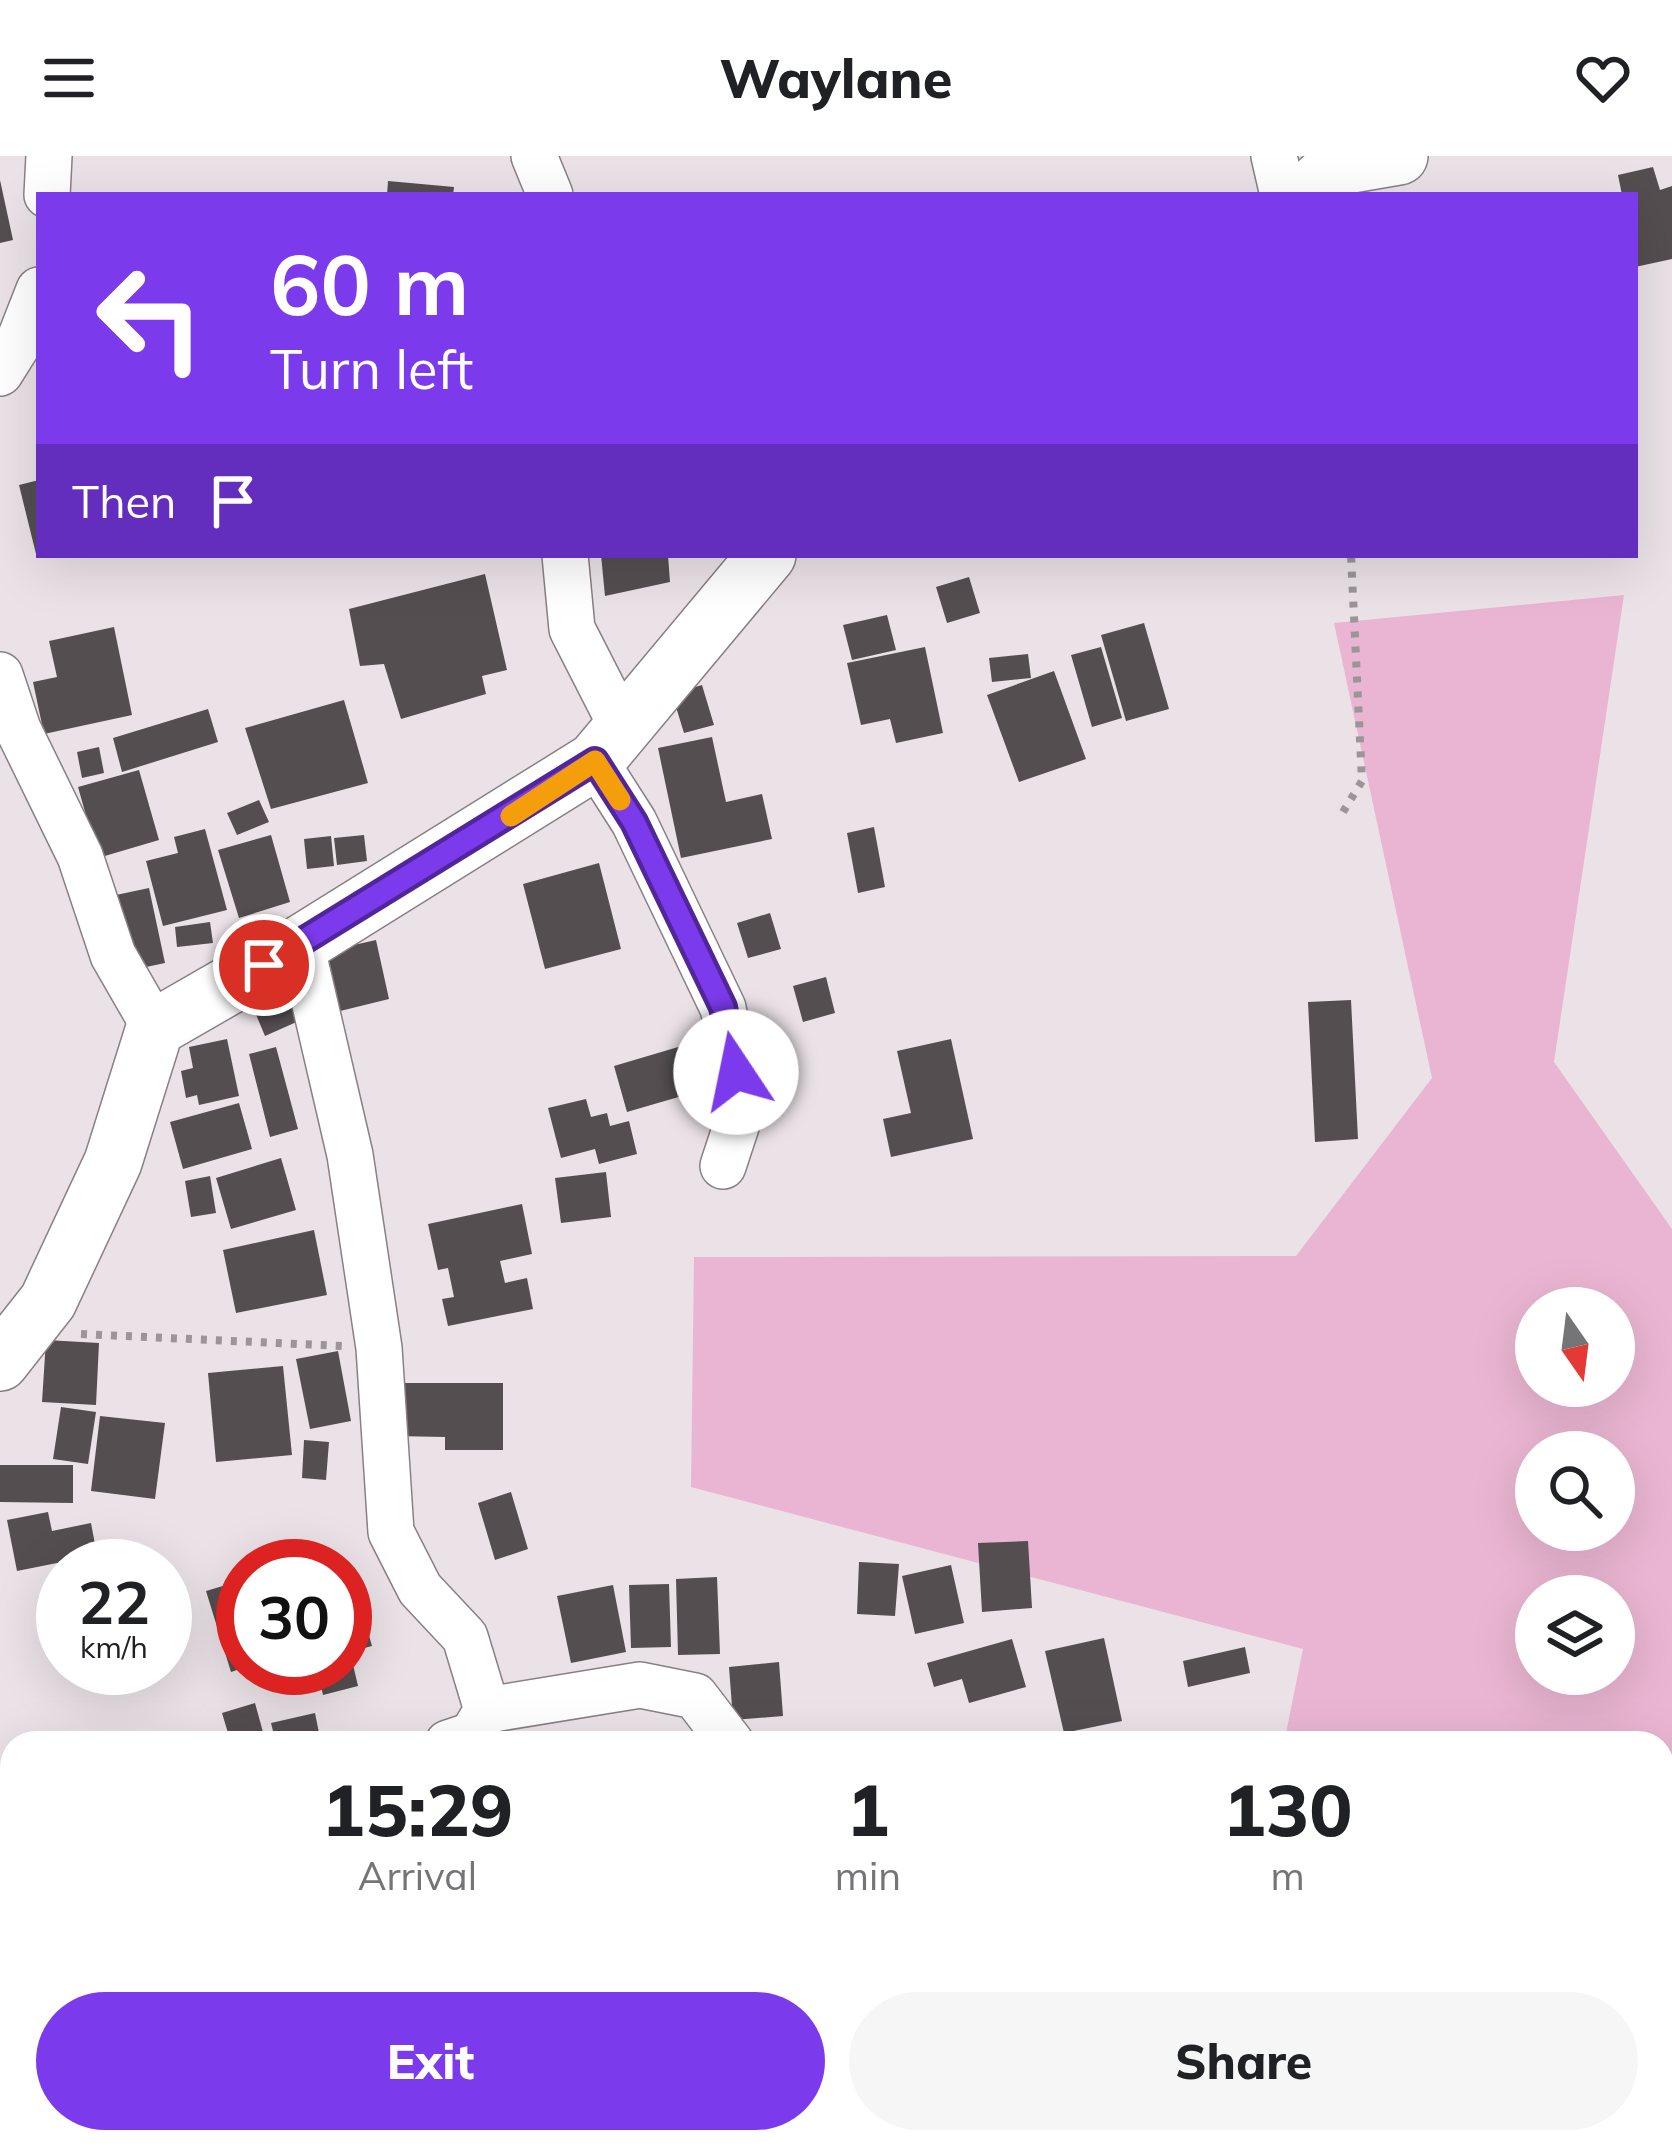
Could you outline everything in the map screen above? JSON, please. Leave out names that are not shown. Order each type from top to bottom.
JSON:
[{"type":"street","points":[[47,192],[49,156]]},
{"type":"street","points":[[534,156],[549,192]]},
{"type":"street","points":[[1274,156],[1282,192]]},
{"type":"street","points":[[1307,192],[1335,167],[1399,156]]},
{"type":"street","points":[[0,374],[36,298]]},
{"type":"street","points":[[565,558],[572,629],[634,822],[723,1007],[743,1105],[723,1166]]},
{"type":"street","points":[[12,1347],[48,1301],[113,1162],[154,1028],[301,944],[608,743],[764,558]]},
{"type":"street","points":[[0,675],[18,729],[80,856],[113,955],[154,1028]]},
{"type":"street","points":[[301,944],[350,1155],[379,1348],[391,1532],[420,1589],[465,1637],[487,1710],[474,1731]]},
{"type":"street","points":[[487,1710],[640,1685],[695,1696],[722,1731]]},
{"type":"path","points":[[1343,812],[1362,781],[1352,558]]},
{"type":"path","points":[[12,1347],[379,1348]]},
{"type":"shaded area","points":[[1624,595],[1554,1062],[1672,1229],[1672,1731],[1286,1731],[1303,1649],[691,1487],[694,1257],[1296,1256],[1432,1078],[1334,623]]},
{"type":"building","points":[[1653,167],[1660,190],[1672,186],[1672,259],[1638,266],[1638,192],[1621,192],[1618,175]]},
{"type":"building","points":[[0,180],[13,240],[0,243]]},
{"type":"building","points":[[388,181],[454,187],[453,192],[387,192]]},
{"type":"building","points":[[36,481],[36,554],[19,485]]},
{"type":"building","points":[[601,558],[668,558],[670,582],[605,596]]},
{"type":"building","points":[[485,574],[507,670],[482,676],[486,694],[401,719],[384,664],[360,666],[349,609]]},
{"type":"building","points":[[969,577],[980,613],[947,623],[936,587]]},
{"type":"building","points":[[887,615],[896,650],[852,660],[843,625]]},
{"type":"building","points":[[1144,623],[1169,709],[1126,721],[1101,635]]},
{"type":"building","points":[[114,627],[132,715],[44,734],[33,682],[57,677],[49,641]]},
{"type":"building","points":[[925,647],[943,733],[896,743],[890,719],[861,725],[847,663]]},
{"type":"building","points":[[1101,647],[1122,718],[1092,727],[1071,655]]},
{"type":"building","points":[[1028,654],[1031,678],[992,682],[989,658]]},
{"type":"building","points":[[1054,671],[1086,759],[1019,782],[987,695]]},
{"type":"building","points":[[702,685],[714,725],[684,733],[672,694]]},
{"type":"building","points":[[344,700],[368,783],[271,809],[245,728]]},
{"type":"building","points":[[208,709],[218,742],[122,772],[113,738]]},
{"type":"building","points":[[712,737],[726,802],[762,794],[772,839],[681,858],[658,748]]},
{"type":"building","points":[[99,747],[104,773],[82,778],[77,752]]},
{"type":"building","points":[[139,770],[159,840],[98,858],[78,787]]},
{"type":"building","points":[[259,800],[269,822],[237,835],[227,813]]},
{"type":"building","points":[[874,827],[885,887],[858,893],[847,833]]},
{"type":"building","points":[[205,829],[227,910],[163,926],[146,861],[178,853],[174,837]]},
{"type":"building","points":[[271,835],[290,902],[239,918],[218,850]]},
{"type":"building","points":[[364,835],[367,861],[337,865],[334,838]]},
{"type":"building","points":[[331,836],[334,866],[307,869],[304,839]]},
{"type":"building","points":[[599,863],[621,949],[545,969],[523,884]]},
{"type":"building","points":[[149,888],[165,963],[132,970],[116,895]]},
{"type":"building","points":[[770,913],[781,949],[748,958],[737,923]]},
{"type":"building","points":[[210,922],[213,943],[177,947],[175,927]]},
{"type":"building","points":[[376,940],[389,999],[328,1014],[314,954]]},
{"type":"building","points":[[289,966],[310,1016],[265,1036],[244,986]]},
{"type":"building","points":[[826,977],[835,1013],[803,1022],[793,986]]},
{"type":"building","points":[[1351,1000],[1358,1139],[1315,1142],[1308,1002]]},
{"type":"building","points":[[227,1039],[239,1096],[199,1105],[197,1095],[186,1098],[181,1071],[193,1068],[189,1047]]},
{"type":"building","points":[[951,1039],[973,1139],[891,1157],[883,1119],[911,1113],[897,1051]]},
{"type":"building","points":[[685,1045],[699,1091],[627,1112],[614,1066]]},
{"type":"building","points":[[276,1047],[298,1129],[270,1137],[249,1054]]},
{"type":"building","points":[[586,1099],[591,1117],[607,1113],[610,1126],[629,1121],[637,1154],[599,1164],[595,1149],[561,1158],[548,1108]]},
{"type":"building","points":[[239,1103],[252,1149],[183,1169],[170,1122]]},
{"type":"building","points":[[281,1158],[296,1210],[231,1229],[216,1178]]},
{"type":"building","points":[[606,1172],[611,1217],[561,1223],[555,1178]]},
{"type":"building","points":[[210,1176],[216,1213],[191,1217],[185,1181]]},
{"type":"building","points":[[522,1204],[532,1254],[500,1261],[505,1283],[527,1278],[533,1309],[448,1326],[442,1299],[454,1297],[448,1268],[438,1270],[428,1224]]},
{"type":"building","points":[[314,1230],[327,1295],[236,1313],[223,1250]]},
{"type":"building","points":[[46,1340],[99,1343],[96,1405],[42,1402]]},
{"type":"building","points":[[338,1351],[351,1421],[310,1429],[296,1359]]},
{"type":"building","points":[[283,1366],[292,1455],[216,1462],[208,1373]]},
{"type":"building","points":[[393,1383],[503,1383],[503,1450],[445,1450],[445,1437],[393,1436]]},
{"type":"building","points":[[61,1407],[96,1412],[88,1464],[53,1459]]},
{"type":"building","points":[[100,1416],[165,1423],[155,1499],[91,1491]]},
{"type":"building","points":[[304,1440],[329,1442],[326,1480],[302,1478]]},
{"type":"building","points":[[0,1465],[73,1465],[73,1503],[0,1502]]},
{"type":"building","points":[[511,1492],[528,1549],[495,1560],[478,1503]]},
{"type":"building","points":[[48,1512],[52,1531],[91,1523],[94,1539],[36,1539],[36,1567],[17,1571],[7,1520]]},
{"type":"building","points":[[1028,1541],[1032,1608],[982,1612],[978,1543]]},
{"type":"building","points":[[859,1562],[899,1564],[895,1616],[857,1614]]},
{"type":"building","points":[[951,1565],[964,1623],[915,1634],[902,1576]]},
{"type":"building","points":[[717,1577],[720,1654],[678,1655],[676,1579]]},
{"type":"building","points":[[669,1584],[671,1647],[631,1648],[629,1585]]},
{"type":"building","points":[[613,1585],[626,1652],[571,1663],[557,1596]]},
{"type":"building","points":[[216,1588],[216,1623],[206,1591]]},
{"type":"building","points":[[1104,1638],[1122,1721],[1064,1731],[1045,1651]]},
{"type":"building","points":[[1012,1639],[1026,1687],[969,1703],[962,1679],[934,1687],[927,1663]]},
{"type":"building","points":[[1245,1647],[1250,1673],[1188,1687],[1183,1661]]},
{"type":"building","points":[[779,1662],[783,1716],[733,1720],[729,1667]]},
{"type":"building","points":[[255,1703],[263,1731],[227,1731],[222,1713]]},
{"type":"building","points":[[315,1713],[319,1731],[273,1731],[271,1723]]},
{"type":"slow traffic","points":[[511,816],[595,761],[620,800]]},
{"type":"route","points":[[264,965],[595,761],[634,822],[723,1007],[736,1072]]}]
